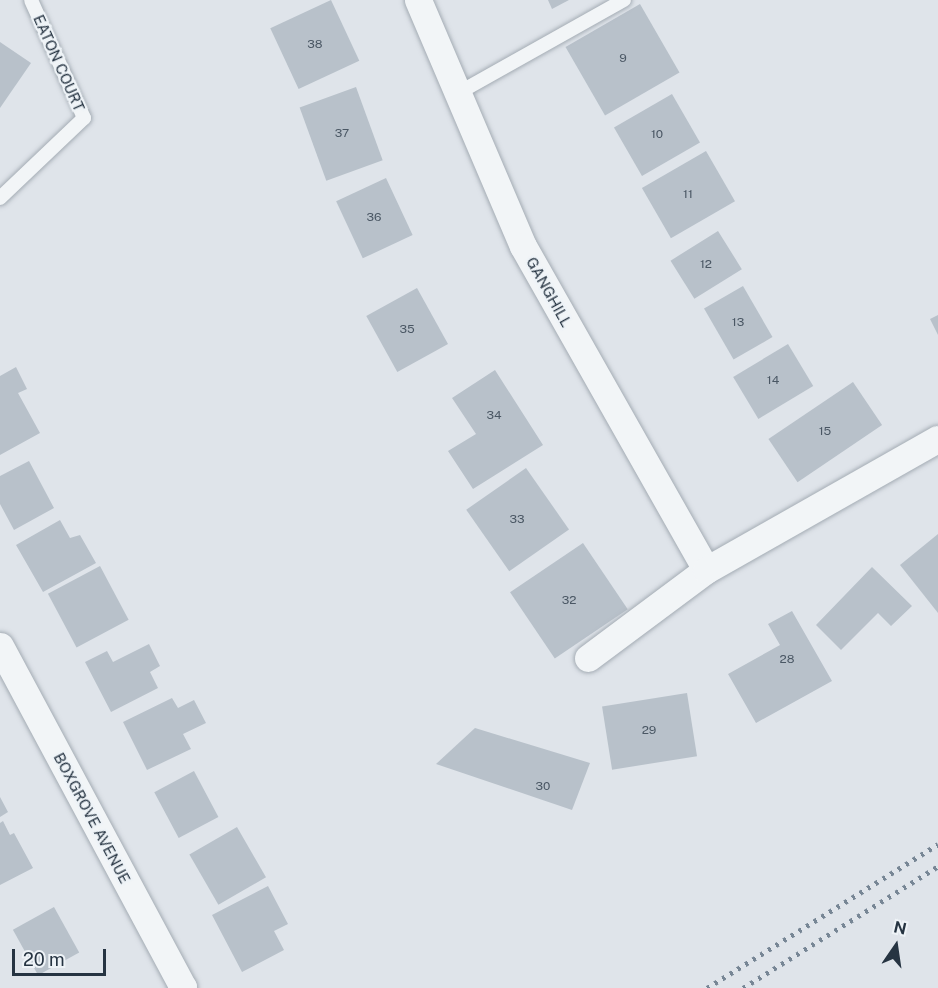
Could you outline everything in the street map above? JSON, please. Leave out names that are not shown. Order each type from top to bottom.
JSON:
[{"type":"street","name":"GANGHILL","points":[[418,0],[460,92],[523,246],[706,570]]},
{"type":"street","points":[[588,658],[706,570],[938,439]]},
{"type":"street","name":"BOXGROVE AVENUE","points":[[0,646],[183,987],[181,988]]},
{"type":"lane","name":"EATON COURT","points":[[0,198],[84,118],[31,0]]},
{"type":"lane","points":[[460,92],[624,0]]},
{"type":"building","points":[[331,0],[359,61],[299,89],[270,28]]},
{"type":"building","points":[[548,0],[569,0],[552,9]]},
{"type":"building","points":[[640,4],[680,72],[605,115],[566,47]]},
{"type":"building","points":[[0,42],[31,63],[0,108]]},
{"type":"building","points":[[356,87],[383,160],[326,181],[300,108]]},
{"type":"building","points":[[672,94],[700,142],[642,176],[614,128]]},
{"type":"building","points":[[706,151],[735,201],[671,238],[642,188]]},
{"type":"building","points":[[386,178],[413,235],[363,258],[336,201]]},
{"type":"building","points":[[718,231],[742,269],[694,299],[671,261]]},
{"type":"building","points":[[743,286],[772,337],[734,360],[704,308]]},
{"type":"building","points":[[417,288],[448,344],[397,372],[366,316]]},
{"type":"building","points":[[938,315],[938,335],[930,319]]},
{"type":"building","points":[[788,344],[813,386],[758,419],[733,377]]},
{"type":"building","points":[[16,367],[27,389],[18,393],[40,433],[0,455],[0,376]]},
{"type":"building","points":[[495,370],[543,445],[473,489],[448,451],[476,434],[452,398]]},
{"type":"building","points":[[853,382],[882,425],[798,482],[768,439]]},
{"type":"building","points":[[29,461],[54,508],[14,530],[0,504],[0,476]]},
{"type":"building","points":[[526,468],[569,529],[509,571],[466,510]]},
{"type":"building","points":[[60,520],[70,538],[80,535],[96,563],[43,592],[16,545]]},
{"type":"building","points":[[938,534],[938,613],[900,565]]},
{"type":"building","points":[[583,543],[628,609],[555,659],[510,592]]},
{"type":"building","points":[[100,566],[129,620],[77,648],[48,594]]},
{"type":"building","points":[[872,567],[912,606],[891,626],[878,613],[841,650],[816,625]]},
{"type":"building","points":[[792,611],[832,681],[756,723],[728,674],[780,645],[768,624]]},
{"type":"building","points":[[149,644],[160,666],[150,672],[158,688],[111,712],[85,662],[107,651],[113,662]]},
{"type":"building","points":[[687,693],[697,756],[612,770],[602,706]]},
{"type":"building","points":[[172,698],[178,708],[194,700],[206,723],[183,734],[191,749],[147,770],[123,722]]},
{"type":"building","points":[[475,728],[590,763],[572,810],[436,764]]},
{"type":"building","points":[[194,771],[218,817],[179,838],[154,792]]},
{"type":"building","points":[[0,797],[8,812],[0,817]]},
{"type":"building","points":[[3,821],[10,835],[14,833],[33,868],[0,885],[0,823]]},
{"type":"building","points":[[237,827],[266,877],[218,905],[189,854]]},
{"type":"building","points":[[268,886],[288,924],[274,931],[284,950],[242,972],[212,915]]},
{"type":"building","points":[[54,907],[79,952],[38,975],[13,930]]},
{"type":"railway","points":[[707,988],[938,844]]},
{"type":"railway","points":[[743,988],[938,866]]}]
